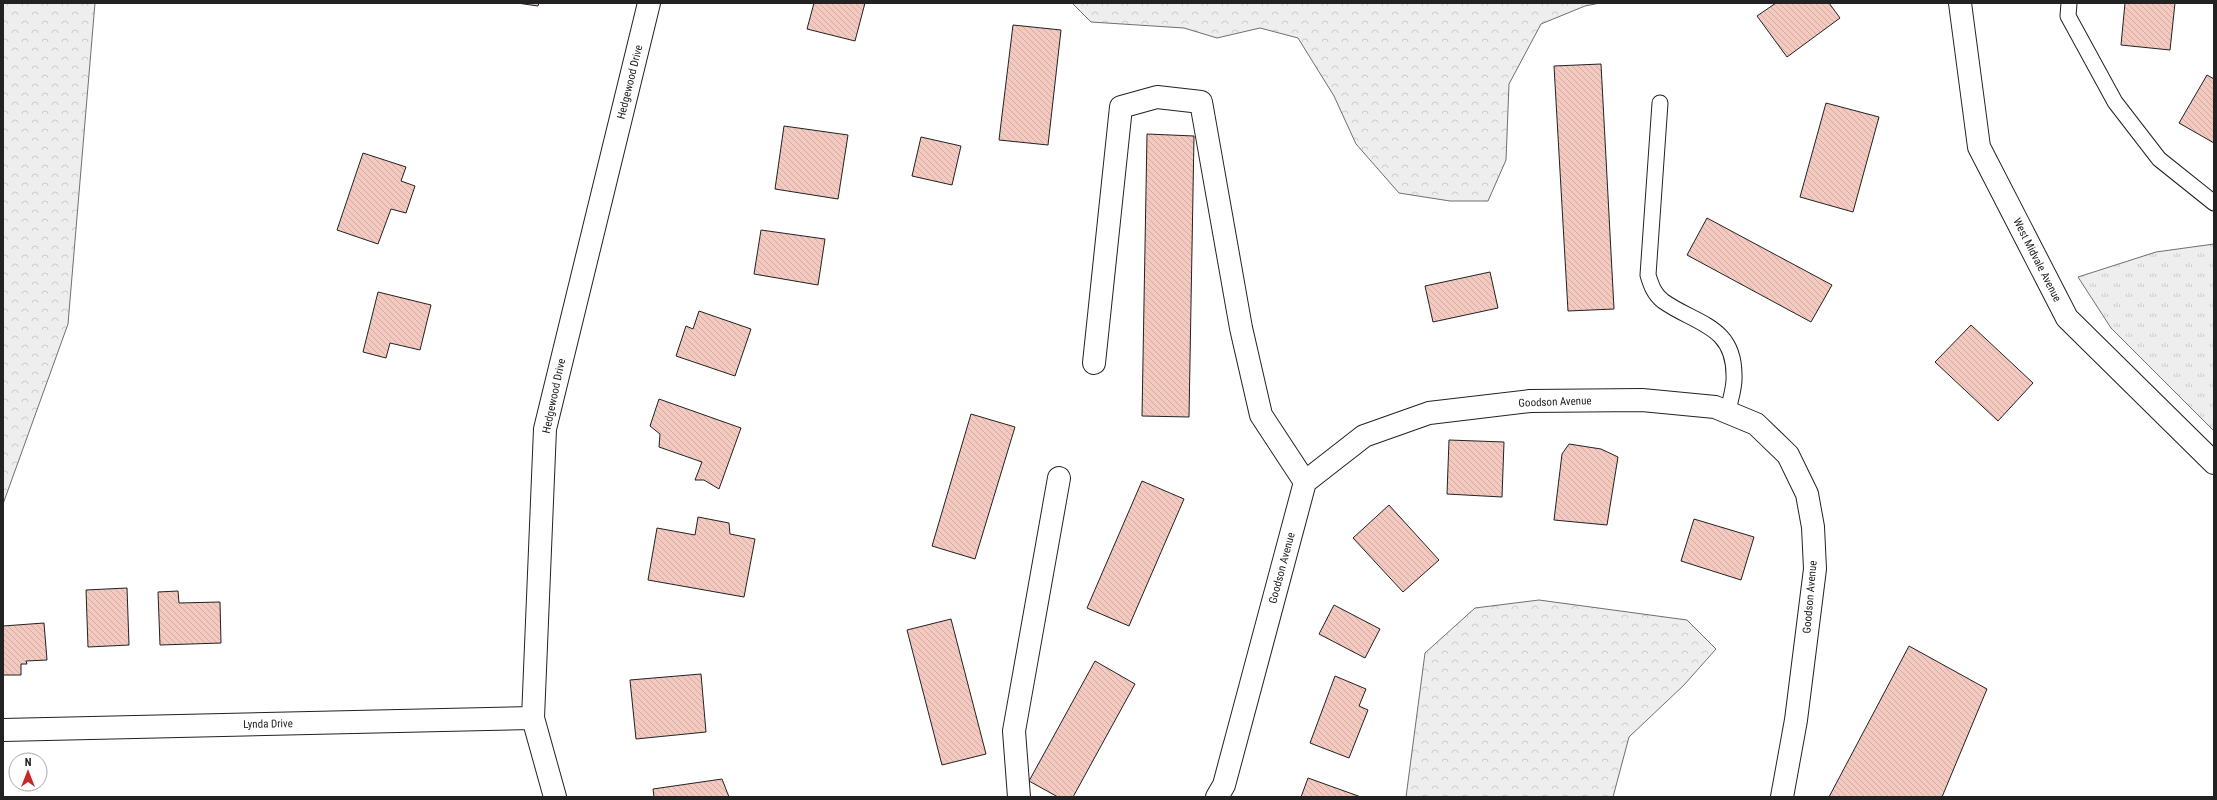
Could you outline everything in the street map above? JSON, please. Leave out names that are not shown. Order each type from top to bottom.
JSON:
[{"type":"street","name":"Hedgewood Drive","points":[[555,797],[534,718],[545,429],[648,3]]},
{"type":"street","name":"West Midvale Avenue","points":[[1960,3],[1980,147],[2067,318],[2214,463]]},
{"type":"street","points":[[1094,363],[1121,107],[1157,97],[1201,102],[1241,328],[1261,415],[1305,482]]},
{"type":"street","name":"Goodson Avenue","points":[[1217,797],[1226,778],[1305,482],[1364,436],[1429,413],[1538,401],[1642,400],[1715,406],[1756,424],[1788,455],[1807,494],[1813,526],[1814,577],[1796,720],[1782,797]]},
{"type":"street","points":[[1020,797],[1014,731],[1058,478]]},
{"type":"street","name":"Lynda Drive","points":[[3,730],[534,718]]},
{"type":"lane","points":[[2069,3],[2068,16],[2115,102],[2159,159],[2214,203]]},
{"type":"lane","points":[[1660,103],[1648,275],[1652,289],[1662,300],[1711,326],[1721,336],[1732,357],[1734,376],[1728,412]]},
{"type":"green space","points":[[3,3],[95,3],[68,324],[3,504]]},
{"type":"green space","points":[[1072,3],[1600,3],[1585,6],[1541,24],[1509,84],[1506,160],[1488,201],[1450,201],[1399,193],[1356,144],[1334,96],[1298,38],[1260,28],[1217,38],[1184,28],[1091,22]]},
{"type":"green space","points":[[2214,244],[2214,431],[2111,328],[2078,277],[2156,252]]},
{"type":"green space","points":[[1539,600],[1687,620],[1716,649],[1684,685],[1629,737],[1613,797],[1406,797],[1425,653],[1475,608]]},
{"type":"building","points":[[517,3],[539,3],[538,6]]},
{"type":"building","points":[[814,3],[865,3],[855,41],[807,29]]},
{"type":"building","points":[[1776,3],[1829,3],[1840,18],[1787,57],[1757,16]]},
{"type":"building","points":[[2125,3],[2175,3],[2170,50],[2121,45]]},
{"type":"building","points":[[1013,25],[1061,30],[1048,145],[999,140]]},
{"type":"building","points":[[1601,64],[1614,309],[1568,311],[1554,66]]},
{"type":"building","points":[[2207,75],[2214,79],[2214,143],[2179,123]]},
{"type":"building","points":[[1826,103],[1879,117],[1853,212],[1800,197]]},
{"type":"building","points":[[784,126],[848,135],[838,199],[775,189]]},
{"type":"building","points":[[1147,134],[1194,136],[1189,417],[1142,416]]},
{"type":"building","points":[[921,137],[961,146],[952,185],[912,176]]},
{"type":"building","points":[[363,153],[406,167],[401,181],[415,186],[406,213],[391,209],[378,244],[337,230]]},
{"type":"building","points":[[1707,218],[1832,285],[1811,322],[1687,255]]},
{"type":"building","points":[[761,230],[825,239],[818,285],[754,274]]},
{"type":"building","points":[[1490,272],[1498,308],[1433,322],[1425,286]]},
{"type":"building","points":[[378,292],[431,305],[420,350],[390,343],[386,358],[363,352]]},
{"type":"building","points":[[699,311],[751,329],[735,376],[676,356],[686,326],[693,329]]},
{"type":"building","points":[[1971,325],[2033,383],[1998,421],[1935,362]]},
{"type":"building","points":[[659,399],[741,428],[719,489],[704,480],[695,480],[702,462],[659,447],[660,434],[650,426]]},
{"type":"building","points":[[971,414],[1015,427],[975,559],[932,546]]},
{"type":"building","points":[[1449,440],[1504,442],[1502,497],[1447,494]]},
{"type":"building","points":[[1569,444],[1601,449],[1618,457],[1607,525],[1554,520],[1562,454]]},
{"type":"building","points":[[1142,481],[1184,499],[1129,626],[1087,608]]},
{"type":"building","points":[[1389,505],[1439,560],[1403,592],[1353,538]]},
{"type":"building","points":[[698,517],[729,523],[730,534],[755,539],[744,597],[648,580],[657,528],[695,535]]},
{"type":"building","points":[[1694,519],[1754,537],[1741,580],[1681,561]]},
{"type":"building","points":[[127,588],[129,645],[88,647],[86,590]]},
{"type":"building","points":[[178,591],[179,603],[220,602],[221,643],[160,645],[158,592]]},
{"type":"building","points":[[1334,605],[1380,629],[1365,658],[1319,634]]},
{"type":"building","points":[[951,619],[986,754],[942,765],[907,630]]},
{"type":"building","points":[[44,623],[47,660],[26,661],[27,664],[21,664],[21,675],[3,675],[3,626]]},
{"type":"building","points":[[1909,646],[1987,689],[1942,797],[1829,797]]},
{"type":"building","points":[[1095,661],[1135,684],[1073,797],[1058,797],[1029,781]]},
{"type":"building","points":[[701,674],[706,732],[636,739],[630,680]]},
{"type":"building","points":[[1335,676],[1366,689],[1359,706],[1368,710],[1349,758],[1310,743]]},
{"type":"building","points":[[1308,778],[1361,797],[1301,797]]},
{"type":"building","points":[[722,779],[729,797],[654,797],[653,789]]}]
